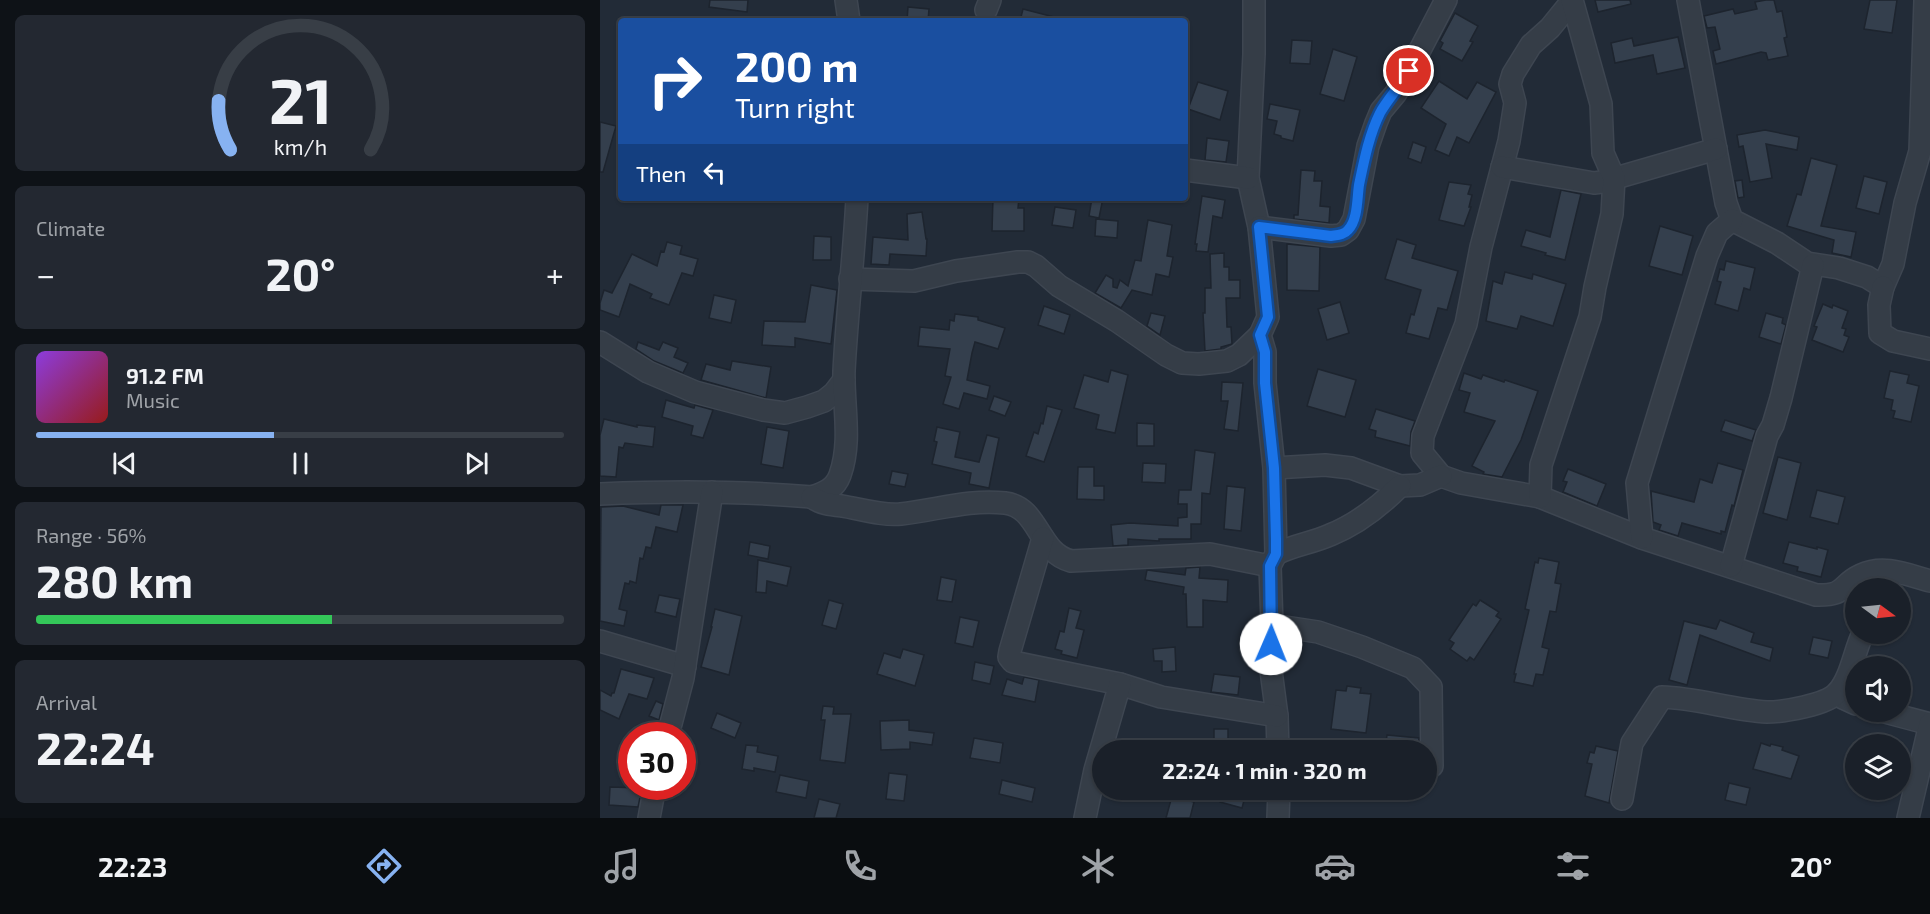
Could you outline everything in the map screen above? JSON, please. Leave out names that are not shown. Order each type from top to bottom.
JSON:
[{"type":"street","points":[[846,0],[849,18]]},
{"type":"street","points":[[850,279],[914,281],[956,271],[1028,262],[1059,286],[1182,363],[1227,361],[1239,355],[1260,335],[1268,317],[1259,227],[1248,178],[1254,54],[1254,0]]},
{"type":"street","points":[[1259,227],[1331,236],[1341,235],[1348,230],[1354,219],[1364,164],[1381,111],[1396,93],[1409,71],[1446,0]]},
{"type":"street","points":[[1688,0],[1726,203],[1732,220],[1813,265],[1839,268],[1867,278],[1883,287]]},
{"type":"street","points":[[1925,0],[1920,151],[1905,202],[1893,264],[1883,287],[1879,305],[1880,333],[1893,341],[1930,349]]},
{"type":"street","points":[[1572,1],[1550,28],[1531,45],[1513,74],[1510,84],[1515,103],[1509,141],[1482,246],[1466,324],[1423,436],[1422,453],[1441,476],[1461,483],[1540,496],[1642,538],[1816,595],[1831,595],[1845,589]]},
{"type":"street","points":[[1540,496],[1541,465],[1593,301],[1612,214],[1614,178],[1603,153],[1600,104],[1572,1]]},
{"type":"street","points":[[1502,167],[1594,183],[1716,149]]},
{"type":"street","points":[[1188,170],[1248,178]]},
{"type":"street","points":[[600,494],[712,492],[812,497],[826,492],[835,485],[846,448],[847,415],[844,380],[857,201]]},
{"type":"street","points":[[1642,538],[1637,483],[1707,256],[1717,233],[1732,220]]},
{"type":"street","points":[[1731,566],[1767,436],[1773,425],[1781,398],[1813,265]]},
{"type":"street","points":[[1260,335],[1265,352],[1265,383],[1274,468],[1270,663],[1278,740]]},
{"type":"street","points":[[600,342],[648,372],[695,392],[763,410],[785,413],[807,407],[834,393],[844,380]]},
{"type":"street","points":[[1274,468],[1325,465],[1351,468],[1400,486],[1420,485],[1441,476]]},
{"type":"street","points":[[839,476],[856,509]]},
{"type":"street","points":[[812,497],[824,503],[899,514],[951,504],[979,502],[1017,505],[1025,511],[1042,538],[1059,558],[1071,561],[1210,554],[1273,560],[1292,546],[1331,535],[1381,505],[1400,486]]},
{"type":"street","points":[[671,722],[685,666],[712,492]]},
{"type":"street","points":[[1042,538],[1009,657],[1013,662],[1120,684],[1161,697],[1277,716]]},
{"type":"street","points":[[1857,578],[1875,570],[1891,578]]},
{"type":"street","points":[[1911,581],[1930,581]]},
{"type":"street","points":[[1272,625],[1318,632],[1413,668],[1431,687],[1432,740]]},
{"type":"street","points":[[600,641],[685,666]]},
{"type":"street","points":[[1084,818],[1095,770],[1120,684]]},
{"type":"street","points":[[1622,799],[1632,743],[1662,697],[1687,698],[1768,712],[1845,698]]},
{"type":"street","points":[[1908,818],[1930,724],[1911,719]]},
{"type":"street","points":[[649,818],[652,800]]},
{"type":"street","points":[[1278,818],[1279,800]]},
{"type":"building","points":[[710,0],[748,0],[747,12],[709,7]]},
{"type":"building","points":[[1595,0],[1630,0],[1631,4],[1598,12]]},
{"type":"building","points":[[1774,0],[1777,12],[1782,11],[1788,56],[1768,60],[1766,53],[1761,52],[1716,64],[1713,51],[1720,49],[1715,27],[1707,28],[1704,16],[1733,9],[1735,14],[1757,9],[1755,2]]},
{"type":"building","points":[[1870,0],[1897,0],[1892,33],[1864,29]]},
{"type":"building","points":[[908,7],[929,9],[928,18],[907,18]]},
{"type":"building","points":[[1023,9],[1054,17],[1054,18],[1021,18]]},
{"type":"building","points":[[1455,13],[1478,26],[1470,41],[1473,42],[1462,61],[1440,49],[1443,43],[1440,41]]},
{"type":"building","points":[[1678,37],[1685,68],[1657,74],[1653,55],[1615,63],[1611,43],[1632,38],[1634,46]]},
{"type":"building","points":[[1292,40],[1312,41],[1310,64],[1290,63]]},
{"type":"building","points":[[1333,49],[1357,57],[1344,101],[1320,94]]},
{"type":"building","points":[[1439,81],[1467,99],[1477,82],[1496,92],[1469,143],[1457,137],[1449,156],[1435,150],[1446,124],[1421,108]]},
{"type":"building","points":[[1198,82],[1228,91],[1220,120],[1188,109]]},
{"type":"building","points":[[1270,104],[1300,110],[1293,141],[1274,134],[1277,121],[1267,119]]},
{"type":"building","points":[[600,122],[616,126],[603,172],[600,172]]},
{"type":"building","points":[[1765,130],[1799,137],[1797,150],[1766,144],[1772,178],[1750,182],[1743,146],[1739,147],[1737,135]]},
{"type":"building","points":[[1207,138],[1229,141],[1226,162],[1205,160]]},
{"type":"building","points":[[1413,142],[1426,147],[1421,163],[1408,158]]},
{"type":"building","points":[[1811,158],[1837,165],[1821,226],[1856,232],[1851,257],[1832,253],[1834,240],[1787,226],[1797,194],[1801,195]]},
{"type":"building","points":[[1301,170],[1315,171],[1314,181],[1322,181],[1320,206],[1330,207],[1329,223],[1294,219],[1294,215],[1298,215]]},
{"type":"building","points":[[1864,176],[1887,182],[1879,214],[1856,208]]},
{"type":"building","points":[[1742,180],[1744,197],[1738,198],[1735,181]]},
{"type":"building","points":[[1449,182],[1471,185],[1468,194],[1472,195],[1469,207],[1471,207],[1464,226],[1439,220]]},
{"type":"building","points":[[1561,190],[1581,194],[1565,260],[1521,246],[1526,230],[1550,237]]},
{"type":"building","points":[[1202,196],[1225,200],[1222,218],[1213,216],[1208,252],[1196,251],[1197,244],[1195,244]]},
{"type":"building","points":[[993,201],[1019,201],[1018,208],[1024,208],[1024,231],[992,231]]},
{"type":"building","points":[[1092,201],[1102,201],[1099,218],[1089,216]]},
{"type":"building","points":[[1055,207],[1076,210],[1073,228],[1052,225]]},
{"type":"building","points":[[922,212],[927,239],[926,256],[890,254],[889,265],[871,264],[873,237],[908,240],[907,214]]},
{"type":"building","points":[[1096,219],[1118,221],[1117,238],[1095,236]]},
{"type":"building","points":[[1148,220],[1172,225],[1167,256],[1173,257],[1169,277],[1156,274],[1152,295],[1132,290],[1121,308],[1095,293],[1106,275],[1113,279],[1113,287],[1117,288],[1120,280],[1128,286],[1135,260],[1141,261]]},
{"type":"building","points":[[1660,226],[1693,236],[1682,275],[1649,266]]},
{"type":"building","points":[[814,236],[831,237],[831,260],[813,260]]},
{"type":"building","points":[[1397,239],[1416,245],[1412,258],[1458,271],[1447,310],[1438,308],[1429,339],[1406,333],[1421,290],[1385,279]]},
{"type":"building","points":[[667,242],[682,246],[680,254],[698,259],[693,276],[682,273],[669,305],[650,298],[652,294],[630,284],[619,317],[600,310],[604,290],[612,293],[632,254],[657,266],[661,251],[664,252]]},
{"type":"building","points":[[1287,244],[1320,247],[1319,291],[1287,290]]},
{"type":"building","points":[[1224,253],[1224,267],[1229,267],[1229,280],[1240,280],[1240,298],[1226,298],[1227,327],[1231,327],[1232,344],[1221,347],[1221,349],[1205,351],[1203,313],[1205,313],[1205,288],[1211,288],[1210,254]]},
{"type":"building","points":[[1726,261],[1755,268],[1750,290],[1744,288],[1738,311],[1715,304],[1721,282],[1717,281],[1720,269],[1724,270]]},
{"type":"building","points":[[1505,272],[1532,279],[1533,274],[1566,284],[1553,326],[1521,316],[1517,329],[1486,321],[1493,281],[1502,284]]},
{"type":"building","points":[[811,285],[837,290],[831,344],[795,338],[795,347],[762,345],[764,321],[805,322]]},
{"type":"building","points":[[714,295],[736,300],[731,323],[709,318]]},
{"type":"building","points":[[1340,302],[1349,333],[1327,340],[1318,309]]},
{"type":"building","points":[[1823,304],[1848,311],[1842,328],[1846,329],[1844,335],[1849,337],[1843,352],[1812,340],[1817,327],[1814,326]]},
{"type":"building","points":[[1044,306],[1070,315],[1064,334],[1038,325]]},
{"type":"building","points":[[1151,313],[1165,316],[1160,335],[1147,326]]},
{"type":"building","points":[[1766,313],[1783,318],[1782,323],[1786,325],[1781,344],[1759,337]]},
{"type":"building","points":[[955,314],[978,317],[978,320],[1005,328],[998,349],[975,342],[972,353],[967,380],[990,386],[987,399],[964,393],[959,409],[943,404],[951,377],[945,376],[950,349],[918,346],[920,327],[949,330],[950,320],[954,321]]},
{"type":"building","points":[[638,342],[659,350],[663,342],[678,348],[674,357],[688,363],[683,373],[654,361],[636,349]]},
{"type":"building","points":[[732,361],[771,367],[766,398],[701,380],[706,364],[730,370]]},
{"type":"building","points":[[1318,369],[1356,380],[1345,417],[1307,406]]},
{"type":"building","points":[[1111,370],[1128,375],[1115,433],[1096,429],[1099,415],[1074,408],[1084,375],[1108,382]]},
{"type":"building","points":[[1890,371],[1909,375],[1907,383],[1919,386],[1911,422],[1893,418],[1895,411],[1891,410],[1893,400],[1884,398]]},
{"type":"building","points":[[1464,373],[1481,379],[1483,375],[1504,382],[1505,380],[1538,391],[1521,440],[1502,477],[1483,474],[1484,472],[1472,466],[1495,421],[1464,412],[1470,393],[1459,390]]},
{"type":"building","points":[[1222,382],[1243,383],[1238,431],[1224,429],[1228,401],[1221,401]]},
{"type":"building","points":[[994,396],[1011,402],[1005,416],[989,410]]},
{"type":"building","points":[[666,400],[694,408],[695,405],[713,410],[703,438],[691,435],[693,426],[662,417]]},
{"type":"building","points":[[1047,406],[1062,410],[1044,462],[1026,456],[1034,432],[1038,434],[1041,423],[1043,424]]},
{"type":"building","points":[[1376,409],[1415,421],[1410,446],[1375,437],[1376,431],[1369,429]]},
{"type":"building","points":[[604,419],[637,427],[637,425],[655,427],[653,447],[625,443],[623,448],[619,447],[616,477],[600,476],[600,435]]},
{"type":"building","points":[[1725,420],[1756,430],[1752,441],[1721,431]]},
{"type":"building","points":[[1137,423],[1154,424],[1154,446],[1137,446]]},
{"type":"building","points":[[767,427],[789,431],[783,468],[761,464]]},
{"type":"building","points":[[937,427],[960,432],[955,457],[979,462],[987,435],[999,438],[989,488],[969,484],[971,473],[932,464],[937,442],[934,441]]},
{"type":"building","points":[[1195,450],[1215,453],[1210,494],[1202,493],[1201,524],[1191,524],[1191,539],[1159,539],[1159,541],[1128,539],[1128,545],[1113,546],[1111,525],[1130,523],[1178,526],[1178,518],[1187,517],[1187,504],[1178,504],[1179,490],[1191,490]]},
{"type":"building","points":[[1778,457],[1801,463],[1787,520],[1763,513]]},
{"type":"building","points":[[1143,463],[1166,464],[1165,483],[1142,482]]},
{"type":"building","points":[[1718,463],[1743,470],[1725,532],[1721,531],[1721,534],[1682,523],[1678,536],[1659,530],[1661,525],[1653,522],[1651,491],[1694,502],[1700,479],[1712,483]]},
{"type":"building","points":[[1078,467],[1094,467],[1094,486],[1104,486],[1104,500],[1077,499]]},
{"type":"building","points":[[1568,469],[1606,484],[1597,506],[1563,492],[1567,482],[1563,481]]},
{"type":"building","points":[[892,471],[908,474],[905,487],[889,484]]},
{"type":"building","points":[[1227,486],[1245,488],[1241,531],[1224,529]]},
{"type":"building","points":[[1817,490],[1845,497],[1838,524],[1810,517]]},
{"type":"building","points":[[661,505],[683,505],[677,532],[656,527],[651,548],[646,547],[643,559],[640,558],[636,583],[630,581],[629,584],[625,583],[619,609],[627,611],[624,626],[600,621],[601,507],[623,506],[659,515]]},
{"type":"building","points":[[750,542],[770,546],[768,559],[748,555]]},
{"type":"building","points":[[1789,542],[1828,550],[1821,577],[1797,571],[1798,567],[1783,563]]},
{"type":"building","points":[[1539,558],[1559,562],[1555,583],[1561,584],[1556,612],[1550,611],[1542,647],[1549,649],[1543,675],[1536,674],[1533,686],[1514,682],[1516,674],[1514,674],[1529,610],[1525,609],[1535,562],[1538,563]]},
{"type":"building","points":[[758,560],[791,567],[787,586],[767,581],[766,593],[756,592]]},
{"type":"building","points":[[1200,567],[1199,578],[1228,580],[1227,602],[1203,600],[1203,627],[1187,627],[1184,587],[1145,580],[1147,570],[1185,575],[1186,568]]},
{"type":"building","points":[[941,577],[956,580],[952,602],[937,600]]},
{"type":"building","points":[[659,595],[680,599],[676,617],[655,612]]},
{"type":"building","points":[[829,600],[843,604],[836,629],[822,625]]},
{"type":"building","points":[[1480,600],[1499,612],[1496,616],[1501,619],[1474,660],[1470,657],[1467,661],[1450,649],[1454,643],[1449,640],[1473,604],[1476,606]]},
{"type":"building","points":[[1069,608],[1081,611],[1076,628],[1084,630],[1077,658],[1061,654],[1062,651],[1055,649],[1060,631],[1064,632]]},
{"type":"building","points":[[715,609],[742,616],[729,675],[701,667]]},
{"type":"building","points":[[960,617],[979,621],[973,647],[955,643]]},
{"type":"building","points":[[1720,620],[1754,633],[1751,642],[1773,648],[1770,661],[1700,635],[1687,685],[1669,680],[1684,621],[1716,629]]},
{"type":"building","points":[[1813,637],[1832,641],[1828,658],[1809,654]]},
{"type":"building","points":[[1175,647],[1176,671],[1162,672],[1162,661],[1154,661],[1153,649]]},
{"type":"building","points":[[903,649],[924,655],[915,686],[877,674],[884,653],[900,658]]},
{"type":"building","points":[[975,662],[994,666],[990,684],[972,680]]},
{"type":"building","points":[[621,669],[654,678],[647,699],[629,694],[619,719],[600,710],[600,690],[611,696],[614,693]]},
{"type":"building","points":[[1214,674],[1240,677],[1238,695],[1211,692]]},
{"type":"building","points":[[1024,677],[1039,680],[1035,702],[1002,695],[1007,679],[1022,684]]},
{"type":"building","points":[[1347,686],[1361,688],[1360,693],[1371,694],[1366,733],[1331,729],[1336,690],[1346,691]]},
{"type":"building","points":[[656,701],[663,704],[659,720],[649,716]]},
{"type":"building","points":[[823,706],[834,707],[833,714],[851,714],[845,763],[820,760],[825,720],[821,720]]},
{"type":"building","points":[[717,713],[741,723],[735,738],[711,728]]},
{"type":"building","points":[[909,720],[909,730],[934,733],[932,745],[910,742],[910,749],[881,750],[880,721]]},
{"type":"building","points":[[1214,729],[1228,729],[1228,740],[1214,740]]},
{"type":"building","points":[[1387,735],[1419,738],[1419,740],[1386,740]]},
{"type":"building","points":[[974,738],[1003,743],[1000,763],[970,758]]},
{"type":"building","points":[[1761,743],[1783,747],[1782,750],[1799,756],[1791,779],[1753,769]]},
{"type":"building","points":[[746,745],[758,746],[757,752],[778,756],[775,772],[754,768],[754,771],[742,769]]},
{"type":"building","points":[[1596,746],[1618,751],[1609,803],[1585,796],[1592,764],[1587,763],[1590,752],[1594,753]]},
{"type":"building","points":[[889,773],[907,775],[904,801],[886,799]]},
{"type":"building","points":[[780,775],[809,781],[806,798],[776,792]]},
{"type":"building","points":[[1002,780],[1035,788],[1032,802],[999,794]]},
{"type":"building","points":[[1729,783],[1750,788],[1746,805],[1725,800]]},
{"type":"building","points":[[610,787],[618,787],[618,800],[639,800],[638,807],[609,805]]},
{"type":"building","points":[[819,799],[840,804],[836,818],[814,818]]},
{"type":"building","points":[[1171,800],[1194,802],[1190,818],[1166,818]]},
{"type":"building","points":[[1220,800],[1244,800],[1242,808],[1220,802]]},
{"type":"route","points":[[1271,644],[1270,566],[1276,554],[1274,468],[1265,383],[1265,352],[1260,335],[1268,317],[1259,227],[1331,236],[1341,235],[1348,230],[1354,219],[1368,146],[1376,123],[1381,111],[1396,93],[1409,71]]}]
